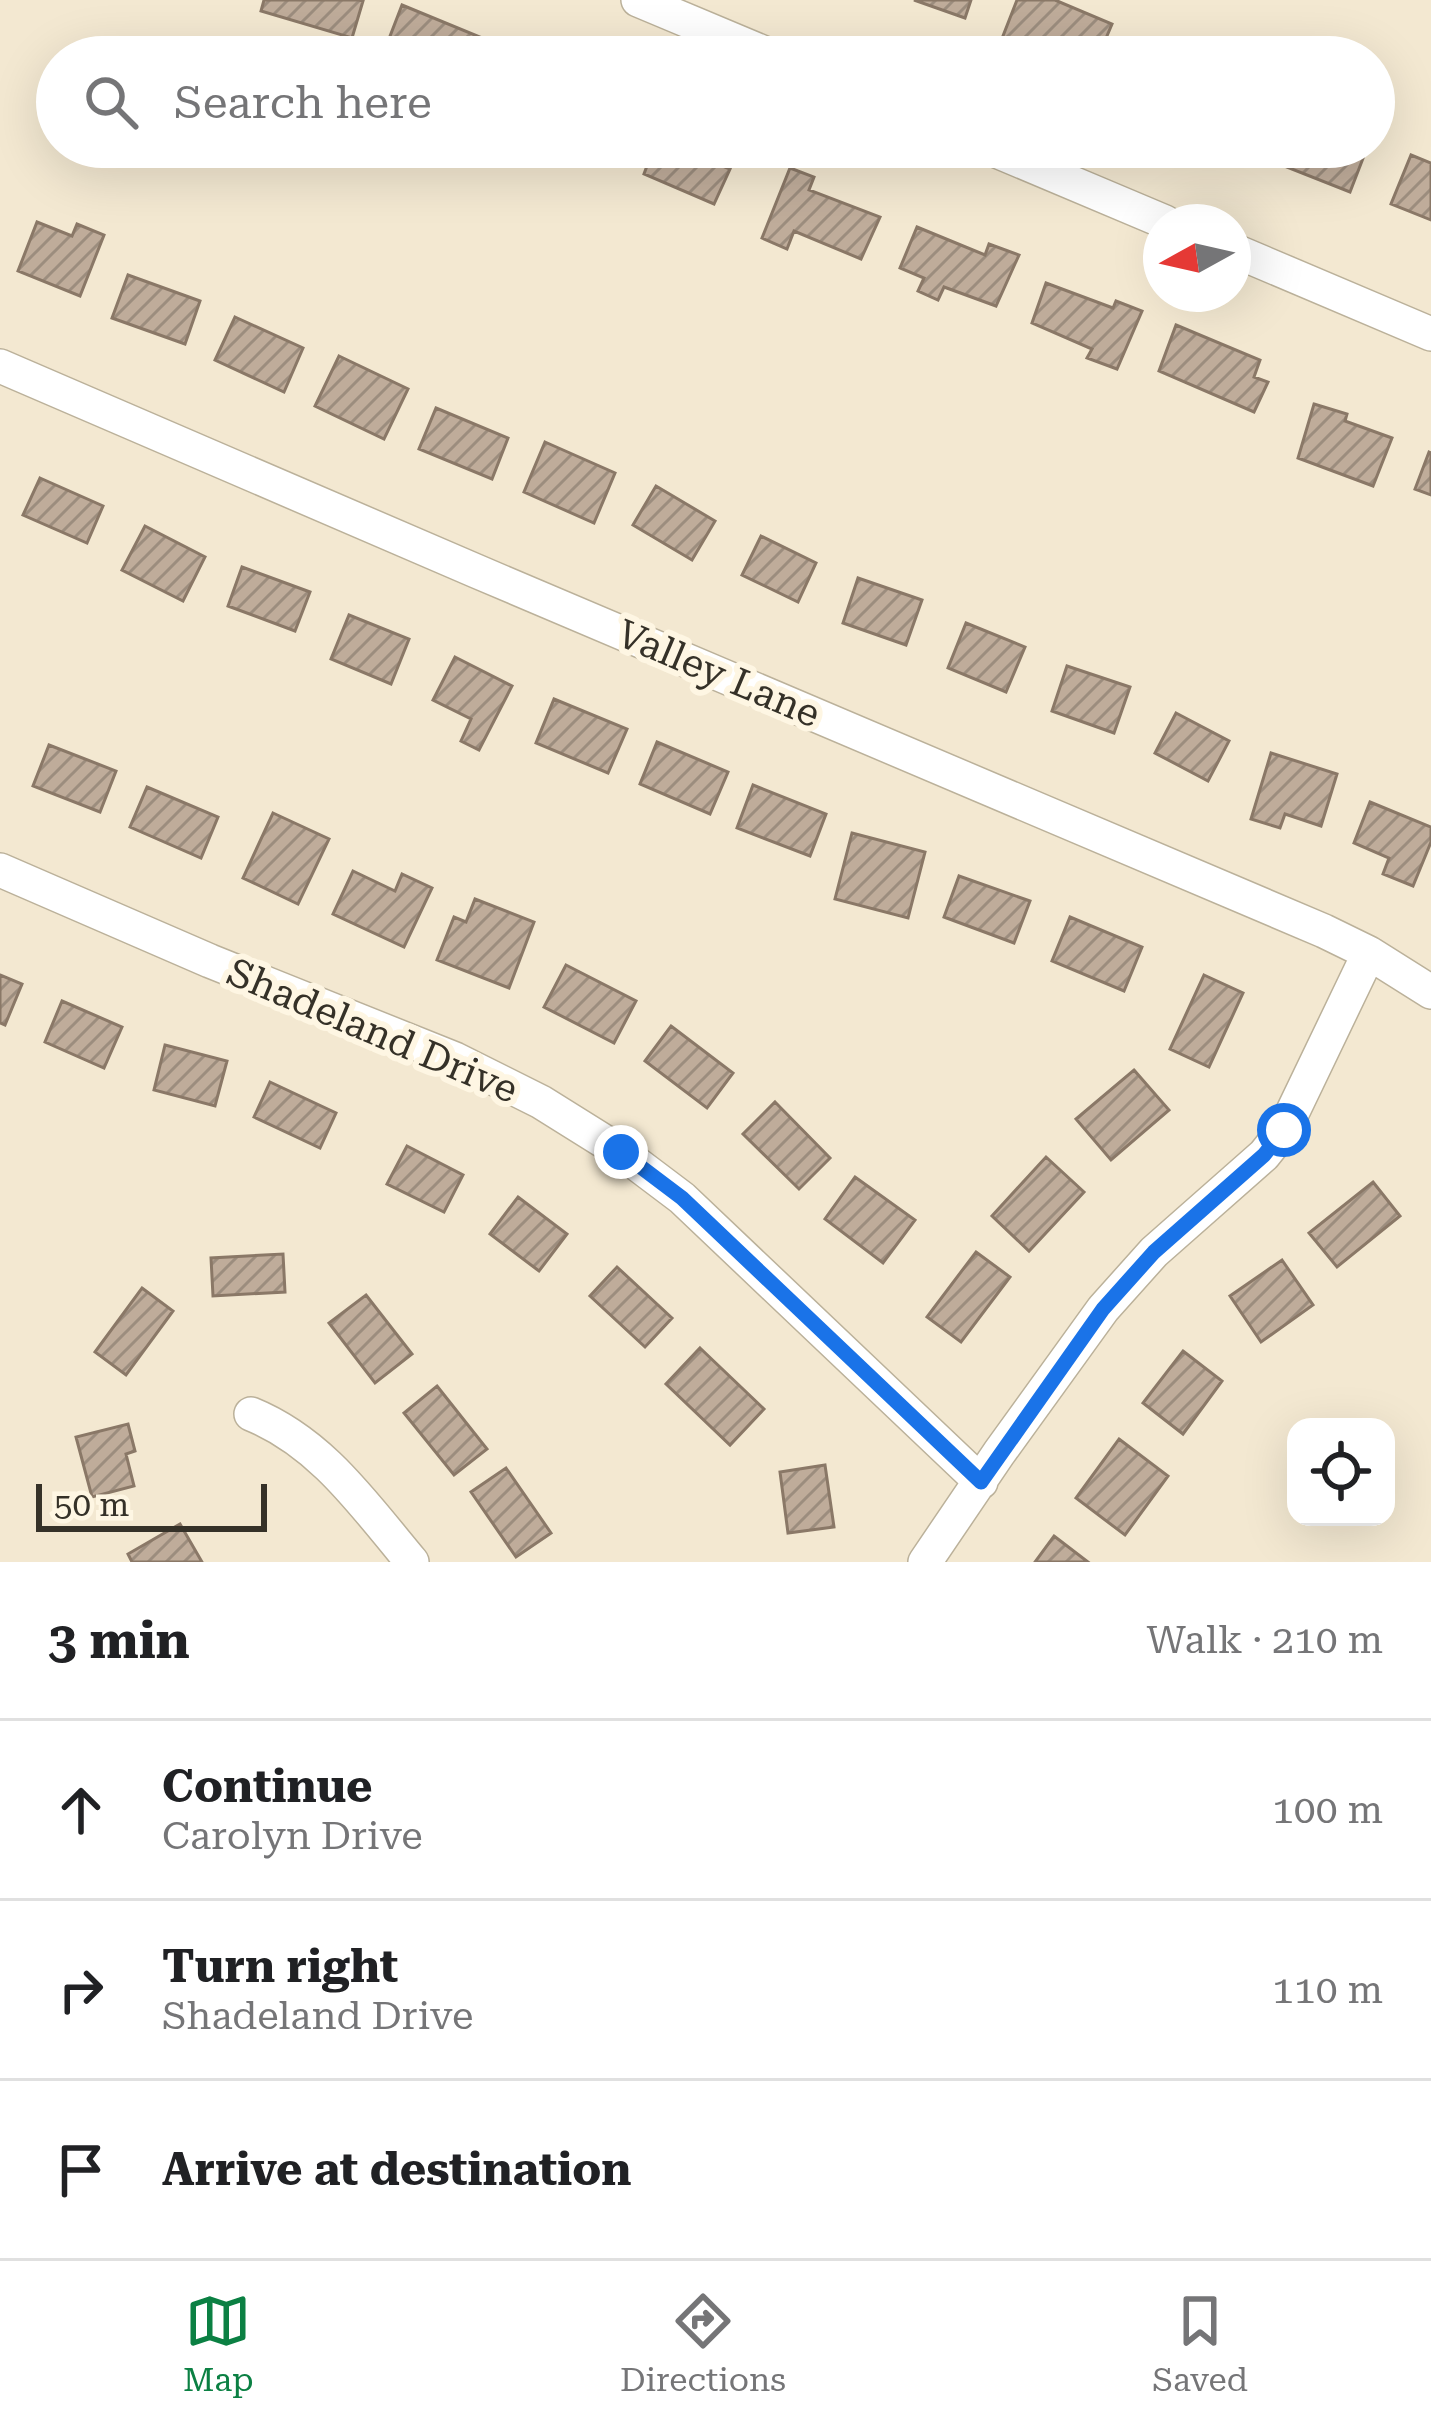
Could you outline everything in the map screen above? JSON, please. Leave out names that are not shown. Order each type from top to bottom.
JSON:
[{"type":"street","points":[[638,0],[724,36]]},
{"type":"street","points":[[1037,168],[1143,212]]},
{"type":"street","points":[[1251,258],[1431,334]]},
{"type":"street","name":"Valley Lane","points":[[0,366],[1324,931],[1431,992]]},
{"type":"street","name":"Shadeland Drive","points":[[0,870],[455,1059],[541,1102],[621,1152],[682,1198],[981,1482]]},
{"type":"street","points":[[925,1562],[1103,1309],[1154,1252],[1264,1155],[1284,1130],[1369,953]]},
{"type":"street","points":[[251,1414],[304,1443],[333,1468],[412,1562]]},
{"type":"building","points":[[264,0],[363,1],[353,36],[261,11]]},
{"type":"building","points":[[914,0],[971,0],[965,18]]},
{"type":"building","points":[[1017,0],[1055,0],[1112,24],[1107,36],[1003,36]]},
{"type":"building","points":[[402,5],[478,36],[390,36]]},
{"type":"building","points":[[1411,155],[1431,163],[1431,220],[1391,204]]},
{"type":"building","points":[[646,168],[730,169],[714,204],[644,174]]},
{"type":"building","points":[[790,168],[814,177],[809,190],[880,217],[861,259],[794,231],[787,249],[762,238]]},
{"type":"building","points":[[1289,168],[1359,168],[1350,192]]},
{"type":"building","points":[[37,222],[72,236],[77,224],[104,235],[80,296],[18,271]]},
{"type":"building","points":[[917,227],[985,255],[989,244],[1019,255],[996,306],[944,287],[938,300],[918,291],[924,278],[900,268]]},
{"type":"building","points":[[128,275],[200,301],[185,344],[112,318]]},
{"type":"building","points":[[1046,283],[1113,308],[1116,301],[1142,311],[1117,369],[1087,358],[1092,349],[1032,323]]},
{"type":"building","points":[[235,317],[303,348],[284,392],[215,360]]},
{"type":"building","points":[[1176,325],[1260,360],[1254,377],[1268,382],[1254,412],[1159,371]]},
{"type":"building","points":[[339,356],[408,389],[384,439],[315,406]]},
{"type":"building","points":[[1314,404],[1347,414],[1345,421],[1392,438],[1373,486],[1298,458]]},
{"type":"building","points":[[436,408],[508,438],[492,479],[419,449]]},
{"type":"building","points":[[545,442],[615,473],[594,523],[524,492]]},
{"type":"building","points":[[1431,453],[1431,495],[1415,489]]},
{"type":"building","points":[[40,478],[103,506],[87,543],[23,515]]},
{"type":"building","points":[[656,486],[715,521],[692,560],[633,525]]},
{"type":"building","points":[[145,526],[205,557],[183,601],[122,570]]},
{"type":"building","points":[[761,536],[816,563],[798,602],[742,575]]},
{"type":"building","points":[[242,567],[310,592],[295,631],[228,606]]},
{"type":"building","points":[[858,578],[922,600],[906,645],[843,623]]},
{"type":"building","points":[[349,615],[409,639],[391,684],[331,659]]},
{"type":"building","points":[[966,623],[1025,647],[1006,692],[948,668]]},
{"type":"building","points":[[455,657],[512,686],[479,750],[461,741],[471,719],[433,700]]},
{"type":"building","points":[[1067,666],[1130,687],[1114,733],[1052,711]]},
{"type":"building","points":[[554,699],[627,729],[608,773],[536,743]]},
{"type":"building","points":[[1176,713],[1229,741],[1208,781],[1155,753]]},
{"type":"building","points":[[657,742],[728,772],[710,814],[640,784]]},
{"type":"building","points":[[49,745],[116,771],[100,812],[33,786]]},
{"type":"building","points":[[1271,753],[1337,774],[1321,826],[1285,814],[1280,828],[1251,819]]},
{"type":"building","points":[[753,785],[826,814],[810,856],[737,828]]},
{"type":"building","points":[[147,787],[218,817],[201,858],[130,827]]},
{"type":"building","points":[[1370,802],[1431,827],[1431,842],[1413,886],[1383,874],[1389,858],[1354,843]]},
{"type":"building","points":[[273,813],[329,839],[298,904],[243,878]]},
{"type":"building","points":[[852,833],[925,852],[908,918],[835,899]]},
{"type":"building","points":[[353,871],[395,891],[402,874],[432,888],[404,947],[333,914]]},
{"type":"building","points":[[959,876],[1030,901],[1014,943],[944,917]]},
{"type":"building","points":[[475,899],[534,922],[509,988],[437,960],[454,917],[466,922]]},
{"type":"building","points":[[1070,917],[1142,947],[1124,991],[1052,961]]},
{"type":"building","points":[[566,965],[636,1001],[614,1043],[544,1007]]},
{"type":"building","points":[[0,975],[22,984],[5,1025],[0,1023]]},
{"type":"building","points":[[1204,975],[1243,993],[1209,1067],[1170,1049]]},
{"type":"building","points":[[62,1001],[122,1027],[104,1068],[45,1042]]},
{"type":"building","points":[[671,1026],[733,1073],[707,1108],[645,1061]]},
{"type":"building","points":[[165,1045],[227,1061],[215,1106],[154,1090]]},
{"type":"building","points":[[1134,1070],[1169,1110],[1111,1160],[1076,1119]]},
{"type":"building","points":[[270,1082],[336,1113],[320,1148],[254,1117]]},
{"type":"building","points":[[775,1102],[830,1158],[799,1189],[743,1134]]},
{"type":"building","points":[[407,1146],[463,1175],[444,1212],[387,1184]]},
{"type":"building","points":[[1046,1157],[1084,1192],[1029,1251],[992,1216]]},
{"type":"building","points":[[855,1177],[915,1220],[883,1263],[825,1219]]},
{"type":"building","points":[[1373,1182],[1400,1216],[1337,1267],[1309,1233]]},
{"type":"building","points":[[518,1197],[567,1234],[539,1271],[490,1234]]},
{"type":"building","points":[[976,1252],[1010,1277],[961,1342],[927,1317]]},
{"type":"building","points":[[283,1254],[285,1292],[213,1296],[211,1258]]},
{"type":"building","points":[[1282,1260],[1313,1305],[1261,1342],[1230,1296]]},
{"type":"building","points":[[617,1267],[672,1318],[645,1347],[590,1296]]},
{"type":"building","points":[[142,1288],[173,1311],[126,1375],[95,1352]]},
{"type":"building","points":[[366,1295],[412,1354],[375,1383],[329,1323]]},
{"type":"building","points":[[700,1348],[764,1409],[730,1445],[666,1384]]},
{"type":"building","points":[[1183,1351],[1222,1381],[1183,1434],[1143,1403]]},
{"type":"building","points":[[437,1386],[487,1449],[454,1475],[404,1413]]},
{"type":"building","points":[[128,1424],[135,1451],[126,1454],[134,1486],[92,1497],[76,1437]]},
{"type":"building","points":[[1119,1439],[1168,1476],[1125,1535],[1076,1498]]},
{"type":"building","points":[[825,1465],[834,1527],[788,1533],[780,1472]]},
{"type":"building","points":[[506,1468],[551,1533],[516,1557],[471,1492]]},
{"type":"building","points":[[180,1524],[202,1562],[132,1562],[128,1554]]},
{"type":"building","points":[[1054,1536],[1088,1562],[1035,1562]]},
{"type":"route","points":[[621,1152],[682,1198],[981,1482],[1103,1309],[1154,1252],[1264,1155],[1284,1130]]}]
